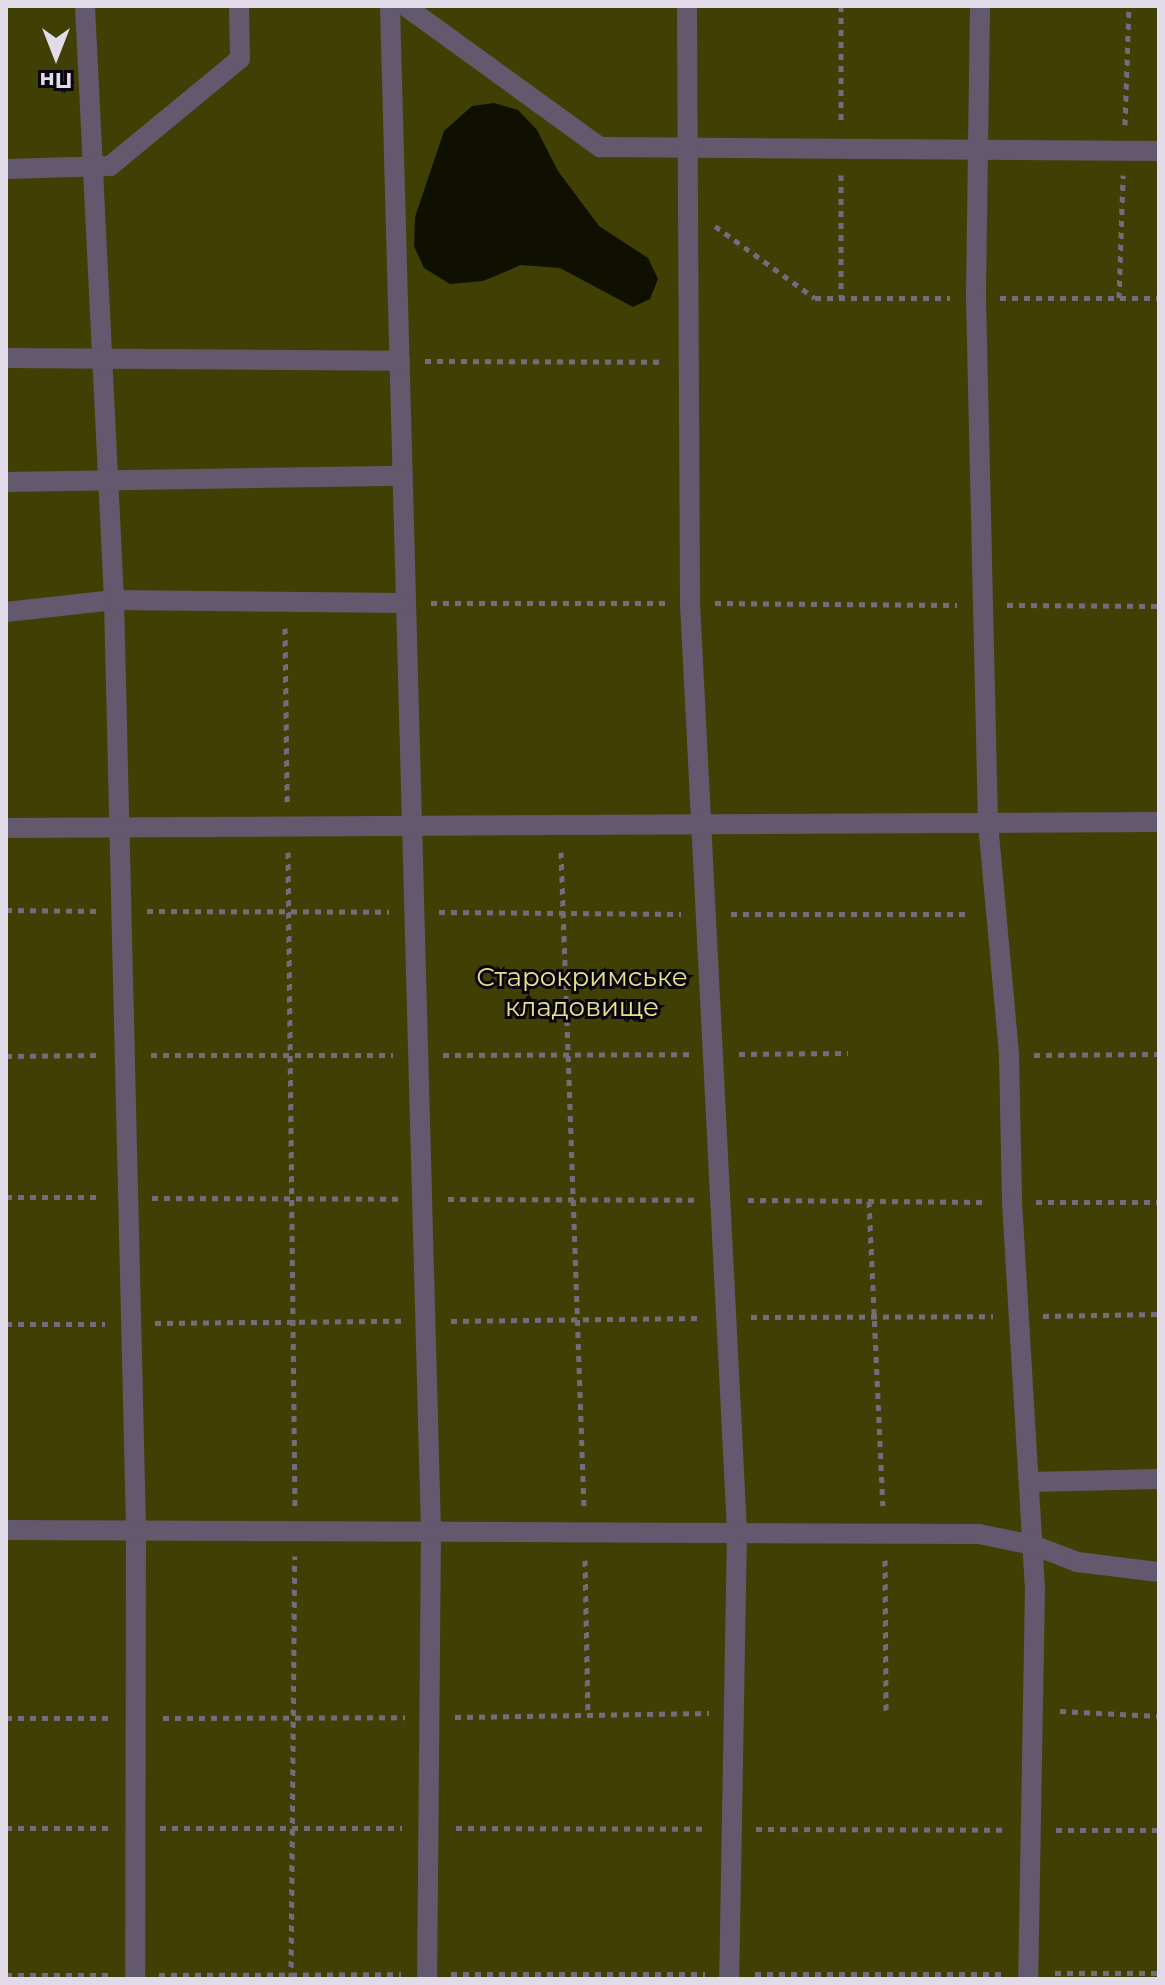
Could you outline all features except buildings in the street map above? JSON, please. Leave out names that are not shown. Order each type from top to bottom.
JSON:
[{"type":"street","points":[[85,6],[114,600],[136,1530],[135,1977]]},
{"type":"street","points":[[6,169],[110,166],[240,59],[239,6]]},
{"type":"street","points":[[390,6],[431,1531],[427,1976]]},
{"type":"street","points":[[405,6],[600,147],[1159,151]]},
{"type":"street","points":[[687,6],[690,603],[737,1531],[729,1976]]},
{"type":"street","points":[[980,6],[978,150],[988,823],[1009,1056],[1012,1202],[1033,1545],[1027,1830],[1028,1976]]},
{"type":"street","points":[[6,358],[400,361]]},
{"type":"street","points":[[6,482],[403,476]]},
{"type":"street","points":[[6,612],[114,600],[406,603]]},
{"type":"street","points":[[6,828],[1159,822]]},
{"type":"street","points":[[1029,1482],[1159,1479]]},
{"type":"street","points":[[6,1530],[979,1534],[1033,1545],[1077,1562],[1159,1572]]},
{"type":"path","points":[[688,206],[815,298]]},
{"type":"path","points":[[400,361],[689,362]]},
{"type":"path","points":[[285,602],[296,1530],[291,1976]]},
{"type":"path","points":[[406,603],[1159,606]]},
{"type":"path","points":[[561,825],[561,913],[578,1319],[588,1715]]},
{"type":"path","points":[[6,910],[994,914]]},
{"type":"path","points":[[1009,1056],[1159,1054]]},
{"type":"path","points":[[6,1197],[1159,1202]]},
{"type":"path","points":[[869,1201],[885,1533],[886,1711]]},
{"type":"path","points":[[6,1324],[1159,1314]]},
{"type":"path","points":[[1031,1709],[1159,1716]]},
{"type":"path","points":[[6,1718],[429,1717],[734,1712]]},
{"type":"path","points":[[6,1828],[1159,1830]]},
{"type":"path","points":[[6,1975],[1028,1976],[1159,1973]]},
{"type":"green space","name":"Старокримське кладовище","points":[[6,6],[1159,6],[1159,1979],[6,1979]]},
{"type":"shaded area","points":[[494,103],[518,110],[537,130],[558,171],[599,226],[648,258],[658,279],[650,299],[633,307],[560,268],[521,265],[483,281],[450,284],[424,268],[414,246],[415,217],[444,131],[472,106]]}]
